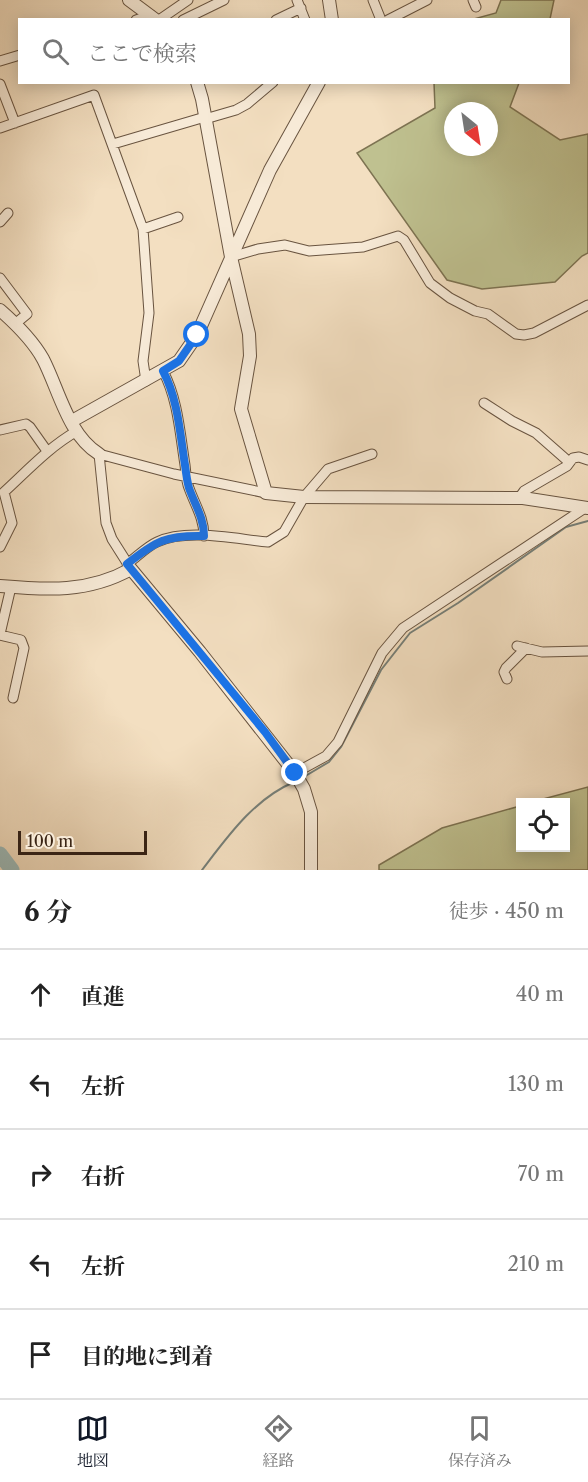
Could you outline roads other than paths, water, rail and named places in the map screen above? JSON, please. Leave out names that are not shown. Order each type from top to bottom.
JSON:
[{"type":"street","points":[[129,0],[155,18],[188,0]]},
{"type":"street","points":[[187,18],[224,0]]},
{"type":"street","points":[[373,0],[380,18]]},
{"type":"street","points":[[392,18],[427,0]]},
{"type":"street","points":[[332,18],[333,1]]},
{"type":"street","points":[[279,18],[299,4]]},
{"type":"street","points":[[0,61],[18,56]]},
{"type":"street","points":[[0,84],[15,123]]},
{"type":"street","points":[[200,84],[231,257],[249,334],[250,356],[241,409],[266,493]]},
{"type":"street","points":[[113,144],[236,110],[247,104],[271,84]]},
{"type":"street","points":[[0,547],[12,523],[4,492],[74,426],[179,361],[197,335],[270,170],[318,84]]},
{"type":"street","points":[[0,128],[94,95],[143,229],[149,312],[143,361],[146,381]]},
{"type":"street","points":[[0,222],[8,213]]},
{"type":"street","points":[[143,229],[177,217]]},
{"type":"street","points":[[231,257],[258,249],[285,245],[309,250],[363,247],[398,236],[404,240],[430,283],[450,298],[475,311],[488,314],[516,334],[534,333],[588,304]]},
{"type":"street","points":[[0,278],[27,314],[15,324]]},
{"type":"street","points":[[0,310],[30,340],[42,358],[74,426],[85,443],[99,454],[187,477],[266,493],[304,497],[519,498],[586,508]]},
{"type":"street","points":[[163,371],[175,404],[188,487],[198,506],[204,536]]},
{"type":"street","points":[[484,403],[536,433],[569,462]]},
{"type":"street","points":[[0,430],[26,424],[47,451]]},
{"type":"street","points":[[99,454],[106,523],[112,539],[129,567],[200,652],[295,773],[304,789],[310,812],[311,870]]},
{"type":"street","points":[[13,698],[24,648],[21,640],[0,634],[6,587],[70,589],[112,579],[129,567],[154,543],[166,538],[204,536],[267,542],[276,538],[289,525],[304,497],[328,470],[333,466],[372,454]]},
{"type":"street","points":[[519,498],[524,491],[567,466],[569,462],[579,457],[588,460]]},
{"type":"street","points":[[295,773],[326,756],[338,742],[382,653],[404,628],[586,508]]},
{"type":"street","points":[[507,679],[504,672],[521,647],[542,652],[588,651]]},
{"type":"waterway","points":[[302,778],[329,762],[341,747],[381,670],[410,633],[458,603],[566,527],[588,521]]},
{"type":"waterway","points":[[202,870],[254,808],[266,798],[294,782]]},
{"type":"waterway","points":[[0,854],[12,870]]}]
